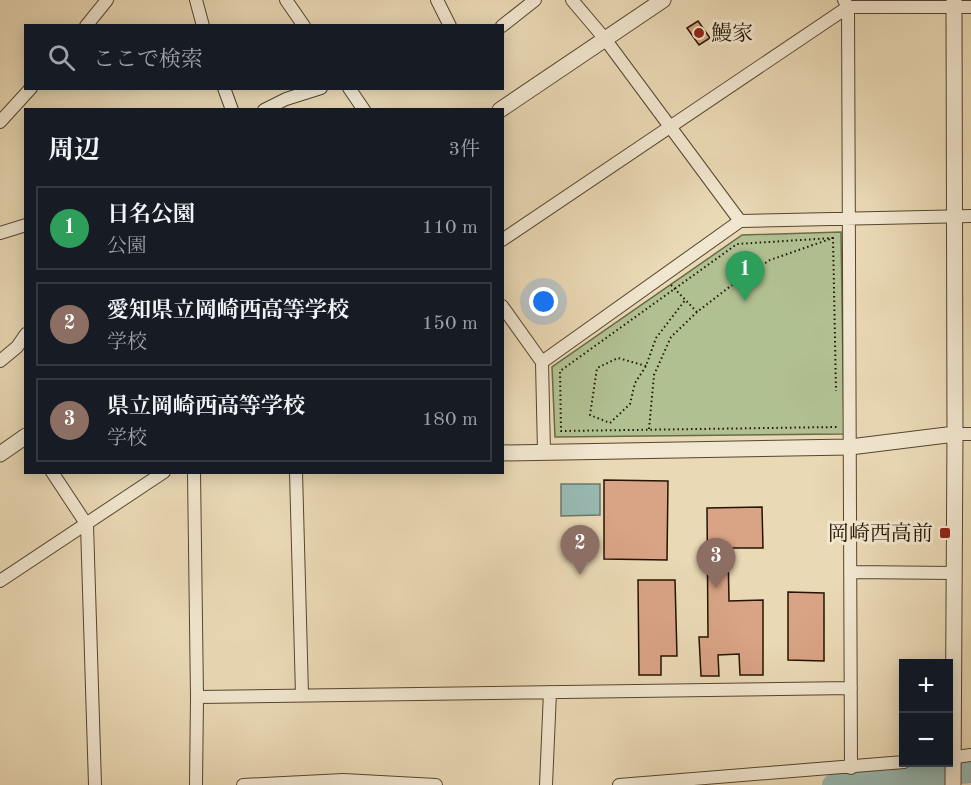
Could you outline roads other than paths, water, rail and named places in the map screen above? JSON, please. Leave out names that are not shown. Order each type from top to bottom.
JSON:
[{"type":"street","points":[[88,24],[108,0]]},
{"type":"street","points":[[196,0],[202,24]]},
{"type":"street","points":[[286,0],[303,24]]},
{"type":"street","points":[[437,0],[449,24]]},
{"type":"street","points":[[504,24],[535,0]]},
{"type":"street","points":[[572,0],[605,39],[740,221]]},
{"type":"street","points":[[503,108],[663,0]]},
{"type":"street","points":[[846,3],[851,768]]},
{"type":"street","points":[[504,239],[671,127],[846,3],[954,3],[971,7]]},
{"type":"street","points":[[952,713],[955,434],[954,3]]},
{"type":"street","points":[[0,122],[29,90]]},
{"type":"street","points":[[226,90],[231,108]]},
{"type":"street","points":[[268,108],[286,99],[315,90]]},
{"type":"street","points":[[350,90],[363,108]]},
{"type":"street","points":[[542,362],[740,221],[971,216]]},
{"type":"street","points":[[0,233],[24,226]]},
{"type":"street","points":[[504,309],[542,362],[544,452]]},
{"type":"street","points":[[0,361],[17,347],[24,337]]},
{"type":"street","points":[[504,453],[850,447],[971,434]]},
{"type":"street","points":[[0,454],[24,437]]},
{"type":"street","points":[[53,474],[87,525],[95,785]]},
{"type":"street","points":[[0,580],[87,525],[161,474]]},
{"type":"street","points":[[194,474],[196,785]]},
{"type":"street","points":[[296,474],[302,694]]},
{"type":"street","points":[[850,572],[954,573]]},
{"type":"street","points":[[197,697],[851,688]]},
{"type":"street","points":[[546,785],[550,692]]},
{"type":"street","points":[[953,758],[971,756]]},
{"type":"street","points":[[619,785],[899,762]]},
{"type":"street","points":[[952,767],[953,785]]},
{"type":"street","points":[[243,785],[343,780],[436,785]]},
{"type":"water","points":[[561,484],[600,484],[600,515],[561,516]]},
{"type":"waterway","points":[[833,785],[971,772]]},
{"type":"place","name":"鰻家","points":[[699,33]]},
{"type":"place","name":"日名公園","points":[[745,301]]},
{"type":"place","name":"岡崎西高前","points":[[945,533]]},
{"type":"place","name":"愛知県立岡崎西高等学校","points":[[580,575]]},
{"type":"place","name":"県立岡崎西高等学校","points":[[716,588]]}]
